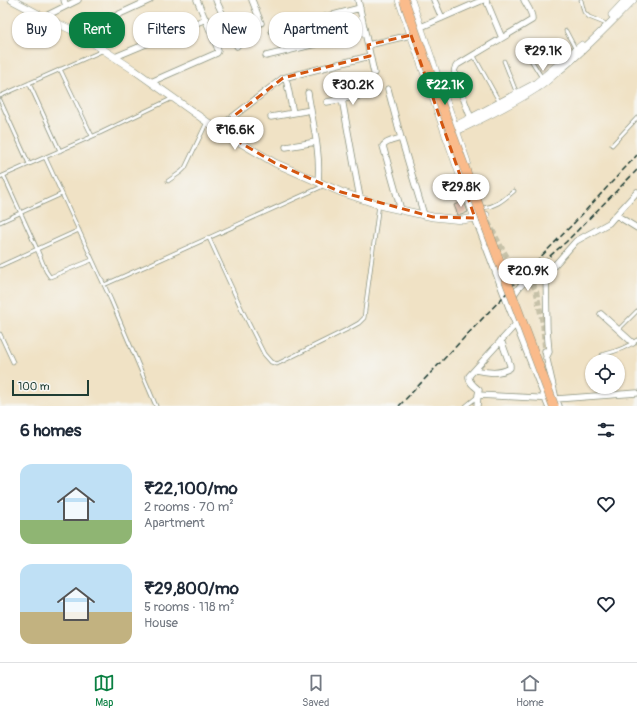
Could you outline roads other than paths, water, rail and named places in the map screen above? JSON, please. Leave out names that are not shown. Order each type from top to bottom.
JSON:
[{"type":"main road","points":[[404,0],[429,74],[492,244],[556,403]]},
{"type":"street","points":[[12,0],[35,12]]},
{"type":"street","points":[[52,12],[65,3],[78,0]]},
{"type":"street","points":[[124,12],[150,0]]},
{"type":"street","points":[[151,82],[217,53],[218,51],[206,18],[197,0]]},
{"type":"street","points":[[216,0],[221,12]]},
{"type":"street","points":[[252,0],[262,23]]},
{"type":"street","points":[[358,0],[374,73]]},
{"type":"street","points":[[398,0],[474,218],[548,406]]},
{"type":"street","points":[[101,48],[217,129],[275,163],[341,192],[401,210],[424,215],[462,220],[487,218],[411,0]]},
{"type":"street","points":[[434,0],[442,18]]},
{"type":"street","points":[[421,27],[482,0]]},
{"type":"street","points":[[486,0],[502,38]]},
{"type":"street","points":[[472,121],[455,76],[454,68],[532,20],[524,0]]},
{"type":"street","points":[[472,121],[500,103],[535,84],[576,50],[626,0]]},
{"type":"street","points":[[445,134],[516,101],[538,88],[568,64],[633,0]]},
{"type":"street","points":[[345,12],[360,8]]},
{"type":"street","points":[[115,57],[206,18]]},
{"type":"street","points":[[266,56],[365,32]]},
{"type":"street","points":[[368,45],[410,35]]},
{"type":"street","points":[[217,129],[283,78],[370,56]]},
{"type":"street","points":[[286,78],[293,113]]},
{"type":"street","points":[[388,89],[424,215]]},
{"type":"street","points":[[308,92],[321,183]]},
{"type":"street","points":[[327,102],[376,94]]},
{"type":"street","points":[[342,99],[360,198]]},
{"type":"street","points":[[270,117],[310,110]]},
{"type":"street","points":[[401,138],[388,142],[383,146],[401,210]]},
{"type":"street","points":[[286,147],[316,142]]},
{"type":"street","points":[[508,305],[516,292],[525,282],[535,277],[542,277],[546,275],[576,241],[609,223],[637,192]]},
{"type":"street","points":[[616,215],[637,228]]},
{"type":"street","points":[[546,275],[549,352],[546,358]]},
{"type":"street","points":[[600,314],[618,330],[635,341]]},
{"type":"street","points":[[476,406],[479,390],[471,384],[468,378],[516,324]]},
{"type":"street","points":[[475,370],[495,373],[510,368],[501,340]]},
{"type":"street","points":[[545,351],[556,403]]},
{"type":"street","points":[[556,403],[637,392]]},
{"type":"street","points":[[478,396],[545,399],[556,403],[559,406]]},
{"type":"lane","points":[[581,0],[584,12],[604,23]]},
{"type":"lane","points":[[566,32],[576,50]]},
{"type":"lane","points":[[0,96],[104,50]]},
{"type":"lane","points":[[525,50],[542,78]]},
{"type":"lane","points":[[474,56],[500,103]]},
{"type":"lane","points":[[504,61],[517,94]]},
{"type":"lane","points":[[60,70],[92,136]]},
{"type":"lane","points":[[29,83],[60,151]]},
{"type":"lane","points":[[92,260],[50,276],[46,271],[2,176],[174,98]]},
{"type":"lane","points":[[0,100],[29,164]]},
{"type":"lane","points":[[612,145],[637,118]]},
{"type":"lane","points":[[168,181],[185,168],[207,122]]},
{"type":"lane","points":[[45,157],[104,285],[156,406]]},
{"type":"lane","points":[[104,285],[319,188],[321,183]]},
{"type":"lane","points":[[483,208],[495,206],[514,191]]},
{"type":"lane","points":[[0,222],[62,194]]},
{"type":"lane","points":[[209,238],[264,354],[270,362],[277,364],[350,328],[364,318],[379,204]]},
{"type":"lane","points":[[0,266],[79,230]]},
{"type":"lane","points":[[618,330],[637,312]]},
{"type":"lane","points":[[0,334],[13,362]]},
{"type":"lane","points":[[606,354],[614,352],[635,341]]},
{"type":"lane","points":[[466,406],[478,396]]},
{"type":"tunnel","points":[[488,222],[509,260],[536,290],[543,325],[545,351]]},
{"type":"railway","points":[[399,406],[637,155]]},
{"type":"railway","points":[[543,262],[566,242],[637,170]]}]
